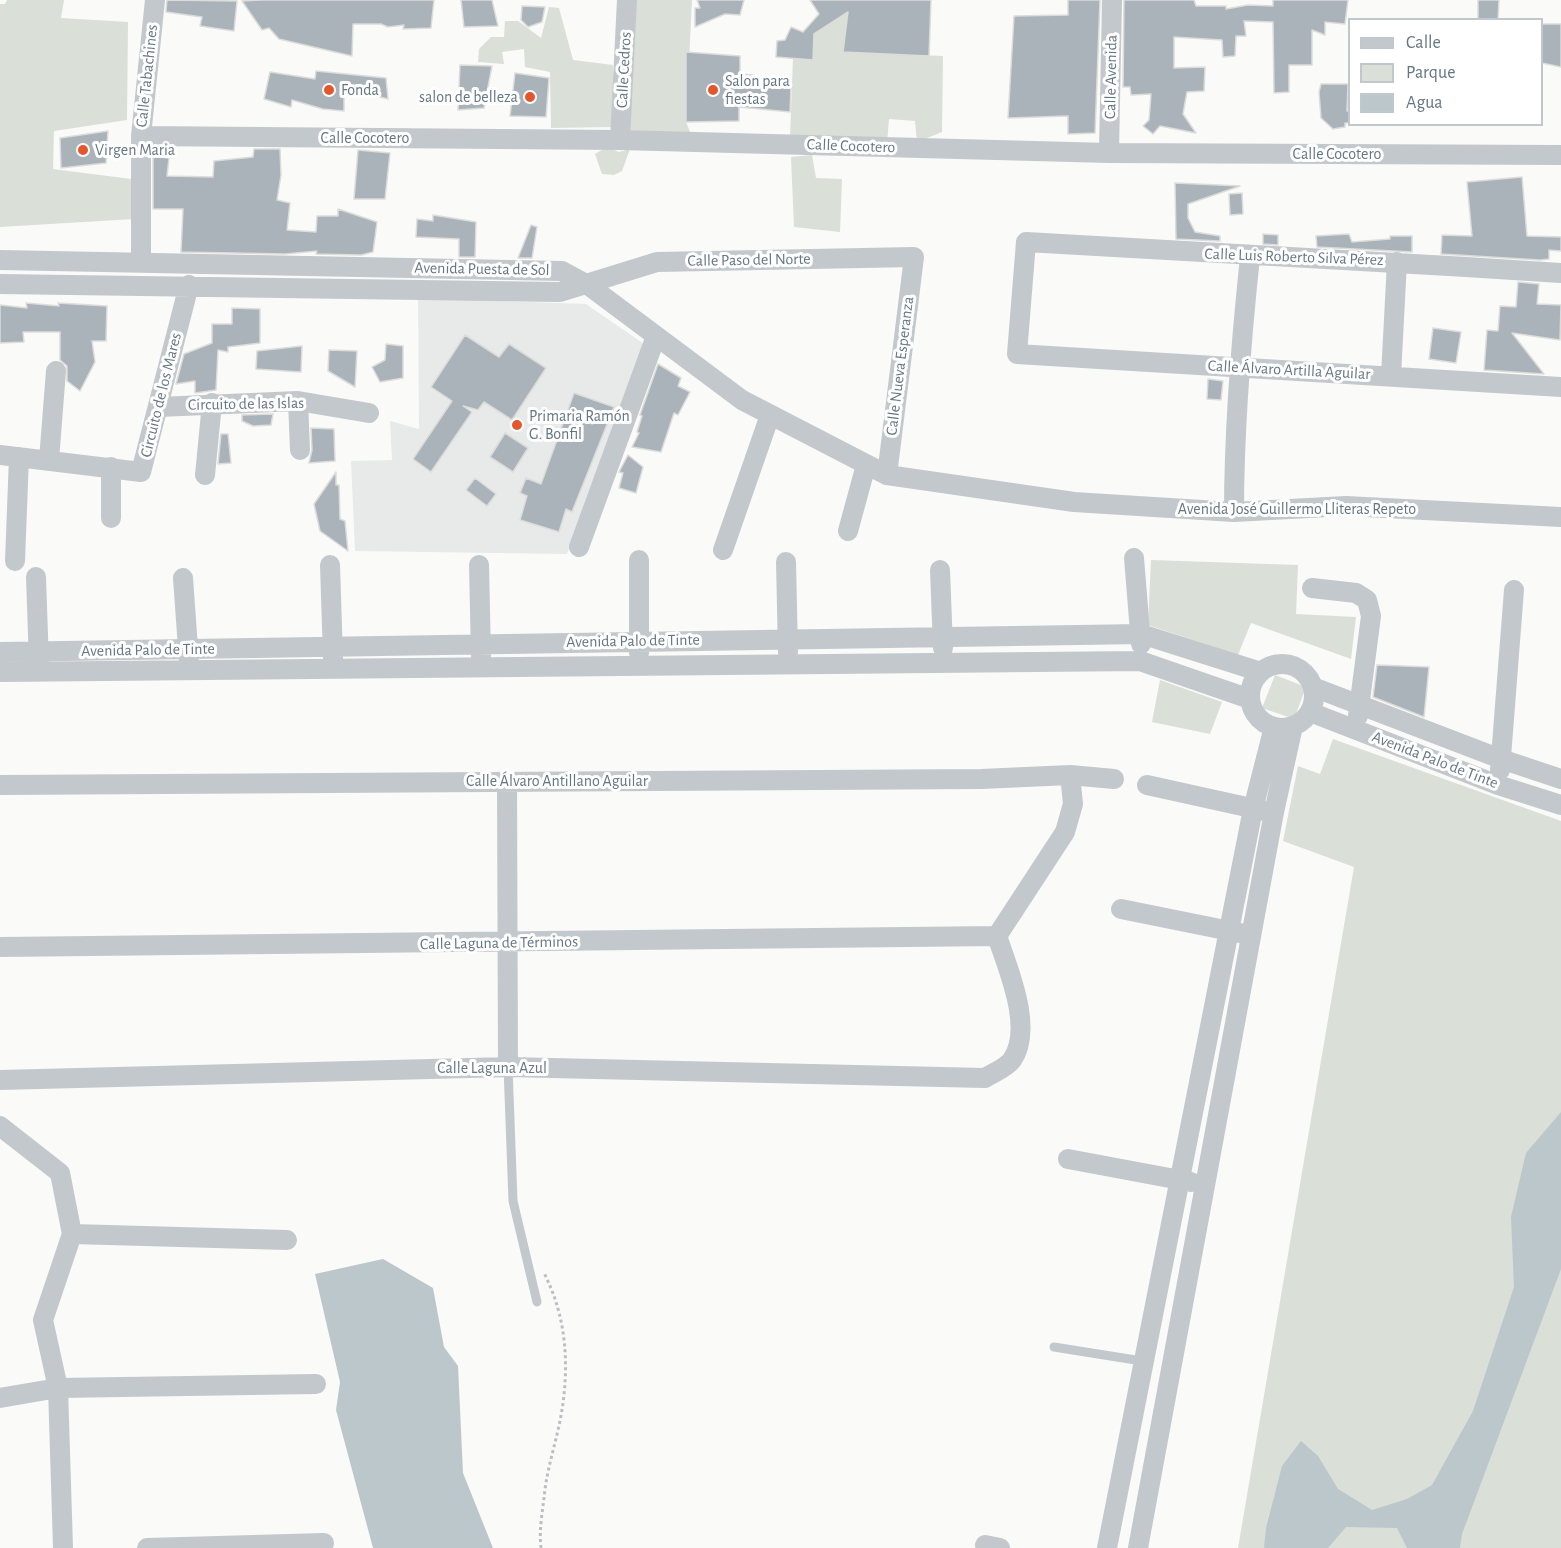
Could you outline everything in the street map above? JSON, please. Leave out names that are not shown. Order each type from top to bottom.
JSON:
[{"type":"street","name":"Calle Tabachines","points":[[141,261],[141,136],[155,0]]},
{"type":"street","name":"Calle Cedros","points":[[620,140],[627,0]]},
{"type":"street","name":"Calle Avenida","points":[[1109,153],[1112,0]]},
{"type":"street","name":"Calle Cocotero","points":[[141,136],[620,140],[1109,153],[1561,155]]},
{"type":"street","name":"Calle Luis Roberto Silva Pérez","points":[[1017,354],[1026,242],[1250,257],[1397,262],[1561,273]]},
{"type":"street","name":"Calle Paso del Norte","points":[[588,285],[657,262],[914,257]]},
{"type":"street","name":"Calle Nueva Esperanza","points":[[887,475],[914,257]]},
{"type":"street","points":[[1234,512],[1234,445],[1238,368],[1250,257]]},
{"type":"street","name":"Avenida Puesta de Sol","points":[[0,260],[562,271],[588,285]]},
{"type":"street","points":[[1390,376],[1397,262]]},
{"type":"street","points":[[225,287],[227,264]]},
{"type":"street","points":[[338,267],[339,289]]},
{"type":"street","points":[[469,291],[470,269]]},
{"type":"street","name":"Avenida Puesta de Sol","points":[[0,284],[560,292],[588,285]]},
{"type":"street","name":"Circuito de los Mares","points":[[10,456],[141,472],[189,285]]},
{"type":"street","name":"Avenida José Guillermo Lliteras Repeto","points":[[588,285],[742,400],[887,475],[1074,502],[1234,512],[1346,506],[1561,517]]},
{"type":"street","points":[[579,547],[656,336]]},
{"type":"street","name":"Calle Álvaro Artilla Aguilar","points":[[1017,354],[1561,387]]},
{"type":"street","points":[[49,460],[56,371]]},
{"type":"street","points":[[298,401],[300,450]]},
{"type":"street","name":"Circuito de las Islas","points":[[158,407],[298,401],[369,413]]},
{"type":"street","points":[[206,475],[212,403]]},
{"type":"street","points":[[723,550],[770,415]]},
{"type":"street","points":[[10,456],[15,561]]},
{"type":"street","points":[[849,531],[866,465]]},
{"type":"street","points":[[111,467],[111,518]]},
{"type":"street","points":[[1134,558],[1141,634],[1140,660]]},
{"type":"street","points":[[639,560],[640,665]]},
{"type":"street","points":[[786,562],[789,663]]},
{"type":"street","points":[[330,565],[334,668]]},
{"type":"street","points":[[479,566],[482,667]]},
{"type":"street","points":[[940,570],[944,661]]},
{"type":"street","points":[[36,577],[39,672]]},
{"type":"street","points":[[183,578],[190,670]]},
{"type":"street","points":[[1312,588],[1356,593],[1367,600],[1371,616],[1361,705],[1355,730]]},
{"type":"street","points":[[1498,785],[1514,590]]},
{"type":"street","name":"Avenida Palo de Tinte","points":[[0,652],[1141,634],[1261,672]]},
{"type":"street","name":"Avenida Palo de Tinte","points":[[0,672],[1140,660],[1250,699]]},
{"type":"street","points":[[1291,665],[1308,677],[1313,687],[1314,699],[1310,712],[1293,726],[1274,727],[1262,721],[1254,712],[1250,699],[1252,684],[1261,672],[1270,666],[1291,665]]},
{"type":"street","name":"Avenida Palo de Tinte","points":[[1313,687],[1501,759],[1561,779]]},
{"type":"street","name":"Avenida Palo de Tinte","points":[[1310,712],[1498,785],[1561,805]]},
{"type":"street","points":[[1138,1548],[1274,812],[1293,726]]},
{"type":"street","points":[[1107,1548],[1142,1361],[1229,931],[1254,809],[1274,727]]},
{"type":"street","points":[[997,936],[1065,832],[1073,804],[1070,775]]},
{"type":"street","name":"Calle Álvaro Antillano Aguilar","points":[[0,785],[981,779],[1070,775],[1114,779]]},
{"type":"street","points":[[507,781],[508,1067]]},
{"type":"street","points":[[1147,785],[1274,812]]},
{"type":"street","points":[[1121,909],[1251,935]]},
{"type":"street","name":"Calle Laguna de Términos","points":[[0,947],[997,936]]},
{"type":"street","name":"Calle Laguna Azul","points":[[0,1080],[508,1067],[985,1078],[1010,1062],[1019,1047],[1021,1026],[1016,993],[997,936]]},
{"type":"street","points":[[0,1126],[60,1173],[72,1234],[43,1320],[58,1388],[63,1548]]},
{"type":"street","points":[[1068,1159],[1205,1185]]},
{"type":"street","points":[[72,1234],[286,1240]]},
{"type":"street","points":[[0,1398],[58,1388],[316,1384]]},
{"type":"street","points":[[147,1548],[324,1543]]},
{"type":"lane","points":[[508,1067],[513,1201],[537,1302]]},
{"type":"lane","points":[[1054,1347],[1142,1361]]},
{"type":"path","points":[[529,1269],[543,1271],[558,1300],[566,1356],[563,1404],[546,1476],[541,1548]]},
{"type":"shaded area","name":"Primaria Ramón G. Bonfil","points":[[418,298],[586,304],[644,344],[567,554],[355,551],[351,461],[392,460],[390,421],[419,429]]},
{"type":"green space","points":[[7,0],[64,0],[61,18],[128,22],[127,120],[54,131],[53,169],[139,180],[134,219],[0,227],[0,4],[5,4]]},
{"type":"green space","points":[[628,0],[692,0],[686,122],[693,139],[621,139]]},
{"type":"green space","points":[[549,7],[559,8],[573,60],[613,65],[613,127],[551,128],[550,72],[525,67],[524,49],[502,52],[504,64],[478,62],[479,49],[491,37],[504,37],[505,21],[518,21],[541,38]]},
{"type":"green space","points":[[849,11],[844,52],[943,56],[942,132],[917,142],[915,121],[889,119],[887,143],[790,137],[793,59],[812,59],[814,34]]},
{"type":"green space","points":[[607,147],[619,152],[630,149],[622,171],[614,175],[602,174],[595,154]]},
{"type":"green space","points":[[812,155],[816,178],[842,179],[840,232],[794,227],[791,157]]},
{"type":"green space","points":[[1151,560],[1298,565],[1296,614],[1356,617],[1351,659],[1251,623],[1238,655],[1148,625]]},
{"type":"green space","points":[[1275,675],[1306,687],[1294,719],[1262,708]]},
{"type":"green space","points":[[1160,680],[1222,702],[1210,734],[1152,722]]},
{"type":"green space","points":[[1333,739],[1561,821],[1561,1548],[1238,1548],[1354,867],[1283,841],[1298,766],[1320,774]]},
{"type":"water","points":[[1561,1112],[1561,1269],[1462,1534],[1460,1548],[1407,1548],[1397,1528],[1346,1527],[1328,1548],[1264,1548],[1266,1528],[1282,1466],[1301,1441],[1318,1456],[1338,1489],[1372,1510],[1407,1499],[1432,1485],[1473,1411],[1514,1287],[1511,1217],[1526,1153]]},
{"type":"water","points":[[383,1259],[433,1288],[444,1347],[458,1366],[463,1473],[493,1548],[373,1548],[336,1410],[340,1382],[315,1274]]},
{"type":"building","points":[[167,0],[237,1],[234,31],[200,26],[202,17],[166,12]]},
{"type":"building","points":[[434,0],[431,28],[403,29],[404,25],[388,27],[381,24],[353,24],[352,56],[279,39],[269,28],[262,30],[242,1]]},
{"type":"building","points":[[461,0],[492,0],[498,26],[464,27]]},
{"type":"building","points":[[697,0],[744,0],[740,15],[725,14],[695,27],[695,8],[700,8]]},
{"type":"building","points":[[810,0],[931,0],[929,56],[843,52],[848,12],[814,34],[813,60],[776,57],[777,41],[785,40],[791,27],[803,32],[819,14]]},
{"type":"building","points":[[1068,0],[1100,0],[1095,133],[1068,134],[1068,116],[1008,118],[1014,16],[1068,15]]},
{"type":"building","points":[[1124,0],[1194,0],[1196,6],[1226,6],[1226,9],[1248,5],[1273,6],[1273,0],[1348,0],[1345,24],[1325,22],[1325,35],[1312,30],[1312,65],[1289,65],[1289,92],[1274,93],[1273,22],[1244,21],[1246,36],[1236,36],[1235,56],[1223,57],[1222,40],[1174,37],[1174,68],[1205,67],[1204,91],[1187,92],[1183,114],[1196,133],[1160,126],[1153,134],[1143,126],[1149,120],[1151,94],[1131,95],[1130,87],[1123,87]]},
{"type":"building","points":[[1478,0],[1499,0],[1498,18],[1478,18]]},
{"type":"building","points":[[522,6],[545,7],[542,22],[528,27],[521,20]]},
{"type":"building","points":[[1543,24],[1561,24],[1561,67],[1543,63]]},
{"type":"building","name":"Salon para fiestas","points":[[686,52],[740,56],[740,74],[753,75],[753,82],[791,85],[790,112],[739,107],[739,121],[686,122]]},
{"type":"building","points":[[460,65],[492,66],[484,108],[458,110]]},
{"type":"building","points":[[316,71],[386,78],[388,99],[344,88],[344,111],[323,109],[292,100],[291,107],[264,99],[270,72],[315,79]]},
{"type":"building","name":"salon de belleza","points":[[515,73],[549,78],[546,117],[510,116]]},
{"type":"building","points":[[1321,84],[1348,84],[1348,123],[1345,123],[1345,127],[1333,129],[1321,118],[1319,92]]},
{"type":"building","name":"Virgen Maria","points":[[108,131],[106,163],[61,168],[60,138]]},
{"type":"building","points":[[254,149],[280,149],[281,175],[277,200],[290,203],[287,230],[316,232],[317,216],[338,216],[338,209],[377,222],[373,252],[361,255],[316,254],[317,251],[285,254],[181,252],[183,209],[153,209],[153,156],[169,158],[167,176],[213,177],[214,161],[253,157]]},
{"type":"building","points":[[358,150],[390,153],[385,199],[354,199]]},
{"type":"building","points":[[1522,177],[1527,236],[1561,237],[1561,251],[1549,250],[1549,259],[1540,260],[1441,254],[1442,235],[1472,236],[1467,182]]},
{"type":"building","points":[[1175,183],[1240,186],[1188,204],[1188,218],[1195,232],[1220,236],[1220,241],[1176,239]]},
{"type":"building","points":[[1242,193],[1243,214],[1230,215],[1229,194]]},
{"type":"building","points":[[433,215],[476,222],[475,257],[459,257],[459,239],[416,237],[417,219],[433,221]]},
{"type":"building","points":[[531,225],[537,227],[532,258],[518,258]]},
{"type":"building","points":[[1263,234],[1278,235],[1278,245],[1263,244]]},
{"type":"building","points":[[1349,234],[1352,242],[1390,239],[1390,236],[1412,236],[1412,252],[1317,247],[1316,236]]},
{"type":"building","points":[[1518,282],[1539,284],[1537,304],[1561,305],[1560,340],[1512,333],[1544,374],[1484,370],[1487,330],[1498,331],[1500,306],[1516,307]]},
{"type":"building","points":[[26,303],[107,306],[106,341],[92,341],[95,362],[80,391],[67,381],[67,366],[60,360],[60,332],[23,332],[24,342],[0,343],[0,305],[27,308]]},
{"type":"building","points":[[232,308],[260,309],[260,343],[228,347],[228,352],[218,350],[216,390],[195,393],[195,381],[176,384],[184,354],[212,343],[212,324],[232,324]]},
{"type":"building","points":[[1433,328],[1461,332],[1456,363],[1429,359]]},
{"type":"building","points":[[465,335],[499,357],[509,344],[546,368],[512,420],[484,402],[478,410],[463,406],[472,412],[431,472],[413,459],[452,401],[431,387]]},
{"type":"building","points":[[386,344],[403,346],[403,378],[380,382],[372,367],[385,360]]},
{"type":"building","points":[[302,346],[301,372],[256,369],[257,351]]},
{"type":"building","points":[[329,350],[357,351],[355,387],[328,371]]},
{"type":"building","points":[[658,364],[681,378],[678,386],[690,392],[678,415],[674,413],[661,452],[632,447],[639,433],[637,432],[642,416],[640,415]]},
{"type":"building","points":[[1208,379],[1223,381],[1221,400],[1207,399]]},
{"type":"building","points":[[574,393],[614,407],[572,512],[566,509],[559,532],[520,520],[527,496],[520,493],[526,478],[541,484]]},
{"type":"building","points":[[273,414],[271,425],[253,426],[242,421],[242,415]]},
{"type":"building","points":[[311,428],[334,429],[335,461],[309,463],[312,450]]},
{"type":"building","points":[[505,433],[528,448],[513,472],[490,457]]},
{"type":"building","points":[[221,434],[228,434],[231,463],[218,464]]},
{"type":"building","points":[[628,455],[643,467],[636,493],[619,488],[623,473],[619,472]]},
{"type":"building","points":[[336,472],[336,485],[339,485],[340,519],[345,521],[348,551],[320,531],[314,504]]},
{"type":"building","points":[[475,478],[496,494],[487,506],[466,490]]},
{"type":"building","points":[[1377,665],[1429,667],[1424,717],[1373,697]]},
{"type":"place","name":"Fonda","points":[[329,90]]},
{"type":"place","name":"Salon para fiestas","points":[[713,90]]},
{"type":"place","name":"salon de belleza","points":[[530,97]]},
{"type":"place","name":"Virgen Maria","points":[[83,150]]},
{"type":"place","name":"Primaria Ramón G. Bonfil","points":[[517,425]]}]
